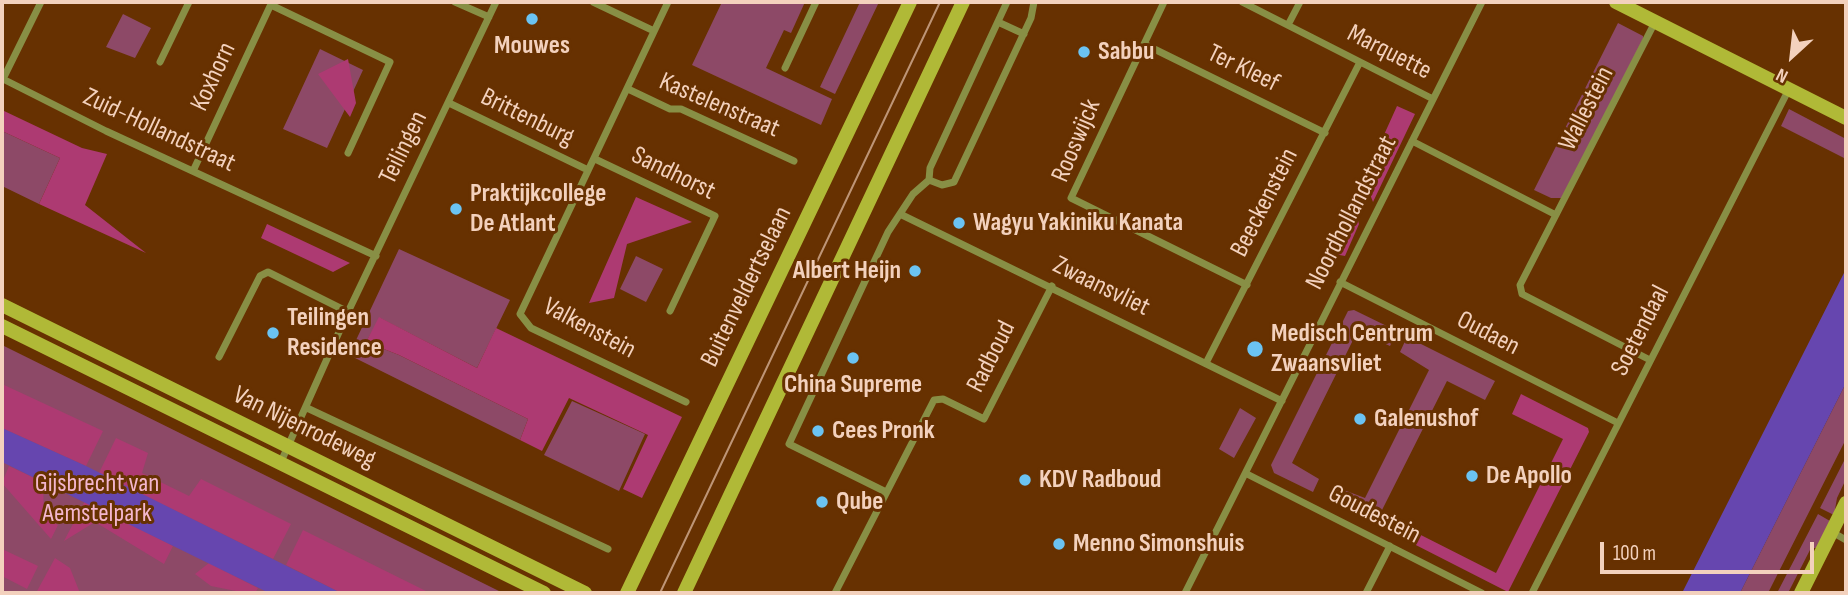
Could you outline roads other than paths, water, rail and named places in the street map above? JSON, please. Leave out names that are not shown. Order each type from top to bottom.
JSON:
[{"type":"main road","name":"Buitenveldertselaan","points":[[627,593],[910,2]]},
{"type":"main road","points":[[684,593],[963,2]]},
{"type":"main road","points":[[1616,2],[1846,118]]},
{"type":"main road","name":"Van Nijenrodeweg","points":[[2,305],[585,593]]},
{"type":"main road","name":"Van Nijenrodeweg","points":[[2,326],[544,593]]},
{"type":"main road","points":[[1801,593],[1846,503]]},
{"type":"street","name":"Zuid-Hollandstraat","points":[[41,2],[3,79],[106,131],[194,169],[376,256]]},
{"type":"street","points":[[160,62],[189,2]]},
{"type":"street","points":[[455,2],[489,18]]},
{"type":"street","name":"Teilingen","points":[[280,464],[348,312],[496,2]]},
{"type":"street","points":[[593,2],[654,31]]},
{"type":"street","name":"Valkenstein","points":[[668,2],[520,314],[531,328],[686,402]]},
{"type":"street","points":[[785,68],[816,2]]},
{"type":"street","points":[[886,492],[789,444],[888,232],[913,194],[929,180],[930,167],[1007,2]]},
{"type":"street","points":[[929,180],[942,186],[954,182],[1024,34],[1034,10],[1034,2]]},
{"type":"street","name":"Rooswijck","points":[[1164,2],[1071,198],[1247,285]]},
{"type":"street","name":"Marquette","points":[[1242,2],[1433,99]]},
{"type":"street","points":[[1288,25],[1300,2]]},
{"type":"street","name":"Noordhollandstraat","points":[[1185,593],[1482,2]]},
{"type":"street","name":"Koxhorn","points":[[194,169],[272,3]]},
{"type":"street","points":[[272,3],[390,62],[348,153]]},
{"type":"street","points":[[998,22],[1024,34]]},
{"type":"street","name":"Wallestein","points":[[1650,359],[1522,294],[1520,285],[1655,22]]},
{"type":"street","name":"Ter Kleef","points":[[1144,44],[1325,133]]},
{"type":"street","name":"Beeckenstein","points":[[1206,363],[1360,62]]},
{"type":"street","name":"Kastelenstraat","points":[[628,89],[670,109],[681,109],[793,161]]},
{"type":"street","name":"Soetendaal","points":[[1532,593],[1788,89]]},
{"type":"street","name":"Brittenburg","points":[[449,103],[588,170]]},
{"type":"street","points":[[1412,141],[1556,215]]},
{"type":"street","name":"Sandhorst","points":[[595,159],[715,216],[670,311]]},
{"type":"street","name":"Zwaansvliet","points":[[900,214],[1052,286],[1282,401]]},
{"type":"street","points":[[219,357],[260,276],[268,272],[348,312]]},
{"type":"street","name":"Oudaen","points":[[1340,282],[1618,423]]},
{"type":"street","name":"Radboud","points":[[835,593],[934,400],[943,399],[984,419],[1052,286]]},
{"type":"street","name":"Van Nijenrodeweg","points":[[307,408],[608,549]]},
{"type":"street","name":"Goudestein","points":[[1247,474],[1482,593]]},
{"type":"street","points":[[1832,533],[1846,540]]},
{"type":"street","points":[[1366,593],[1390,546]]},
{"type":"tram line","points":[[660,593],[940,2]]},
{"type":"place","name":"Mouwes","points":[[532,19]]},
{"type":"place","name":"Sabbu","points":[[1084,52]]},
{"type":"place","name":"Praktijkcollege De Atlant","points":[[456,209]]},
{"type":"place","name":"Wagyu Yakiniku Kanata","points":[[959,223]]},
{"type":"place","name":"Albert Heijn","points":[[915,271]]},
{"type":"place","name":"Teilingen Residence","points":[[273,333]]},
{"type":"place","name":"Medisch Centrum Zwaansvliet","points":[[1255,349]]},
{"type":"place","name":"China Supreme","points":[[853,358]]},
{"type":"place","name":"Galenushof","points":[[1360,419]]},
{"type":"place","name":"Cees Pronk","points":[[818,431]]},
{"type":"place","name":"De Apollo","points":[[1472,476]]},
{"type":"place","name":"KDV Radboud","points":[[1025,480]]},
{"type":"place","name":"Qube","points":[[822,502]]},
{"type":"place","name":"Menno Simonshuis","points":[[1059,544]]},
{"type":"park label","name":"Gijsbrecht van Aemstelpark","points":[[97,499]]}]
